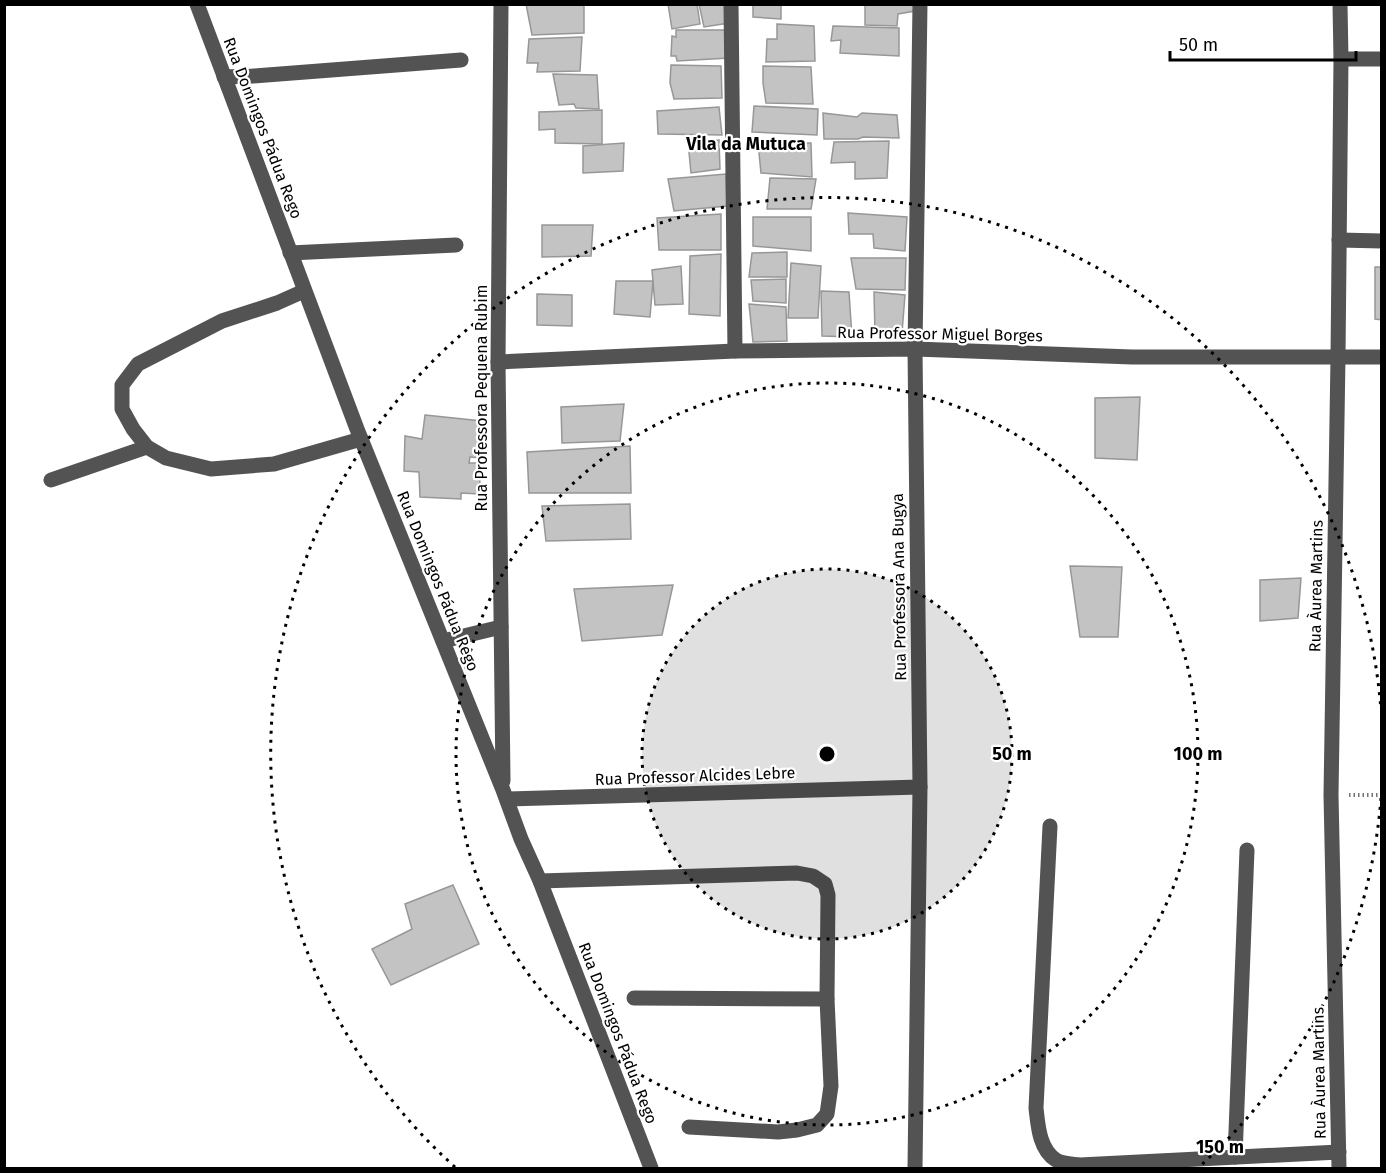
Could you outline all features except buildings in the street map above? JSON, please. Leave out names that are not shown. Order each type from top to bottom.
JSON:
[{"type":"street","name":"Rua Domingos Pádua Rego","points":[[197,4],[361,439],[521,839],[540,881],[651,1168]]},
{"type":"street","name":"Rua Professora Pequena Rubim","points":[[501,4],[498,362],[505,795]]},
{"type":"street","points":[[732,4],[735,351]]},
{"type":"street","name":"Rua Professora Ana Bugya","points":[[915,1168],[920,787],[915,349],[920,4]]},
{"type":"street","name":"Rua Àurea Martins","points":[[1339,1168],[1330,795],[1338,357],[1340,4]]},
{"type":"street","points":[[1341,59],[1382,59]]},
{"type":"street","points":[[224,77],[460,60]]},
{"type":"street","points":[[1339,240],[1382,241]]},
{"type":"street","points":[[290,253],[456,245]]},
{"type":"street","points":[[304,291],[277,303],[222,321],[138,364],[122,386],[122,410],[147,447],[166,458],[211,469],[274,464],[361,439]]},
{"type":"street","name":"Rua Professor Miguel Borges","points":[[498,362],[735,351],[915,349],[1132,357],[1382,357]]},
{"type":"street","points":[[51,480],[147,447]]},
{"type":"street","points":[[443,641],[501,627]]},
{"type":"street","name":"Rua Professor Alcides Lebre","points":[[505,795],[920,787]]},
{"type":"street","points":[[1050,826],[1036,1107],[1039,1131],[1046,1150],[1057,1161],[1080,1166],[1339,1152]]},
{"type":"street","points":[[1235,1157],[1247,850]]},
{"type":"street","points":[[540,881],[797,873],[813,876],[825,884],[828,895],[827,999],[831,1086],[826,1114],[817,1125],[778,1132],[689,1126]]},
{"type":"street","points":[[634,999],[827,999]]},
{"type":"path","points":[[1330,795],[1382,795]]},
{"type":"district","name":"Vila da Mutuca","points":[[746,144]]}]
